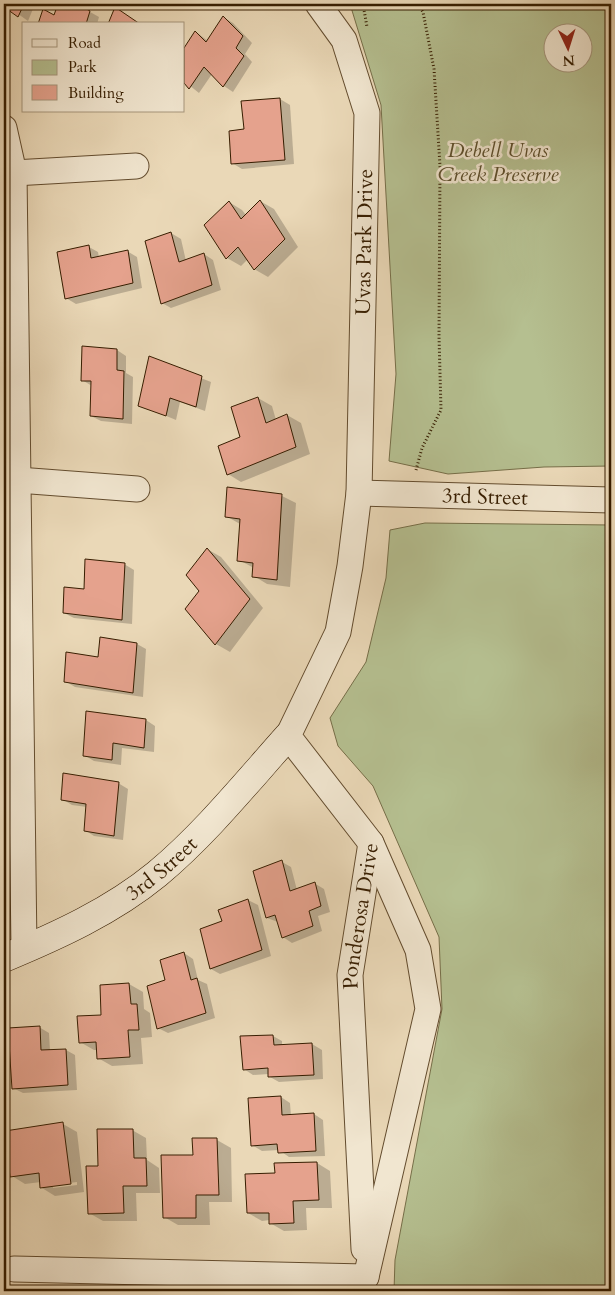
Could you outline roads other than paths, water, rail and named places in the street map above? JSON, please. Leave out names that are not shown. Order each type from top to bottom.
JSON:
[{"type":"street","name":"Uvas Park Drive","points":[[318,4],[344,40],[367,113],[359,493]]},
{"type":"street","points":[[4,128],[14,173],[18,480],[14,954]]},
{"type":"street","points":[[14,173],[136,166]]},
{"type":"street","points":[[18,480],[137,490]]},
{"type":"street","name":"3rd Street","points":[[359,493],[611,500]]},
{"type":"street","points":[[288,736],[338,632],[350,566],[359,493]]},
{"type":"street","name":"3rd Street","points":[[14,954],[96,915],[156,874],[207,826],[288,736]]},
{"type":"street","name":"Ponderosa Drive","points":[[288,736],[371,843],[350,975],[366,1284]]},
{"type":"street","points":[[14,1269],[366,1284],[428,1009],[418,950],[371,843]]},
{"type":"park label","name":"Debell Uvas Creek Preserve","points":[[498,162]]}]
